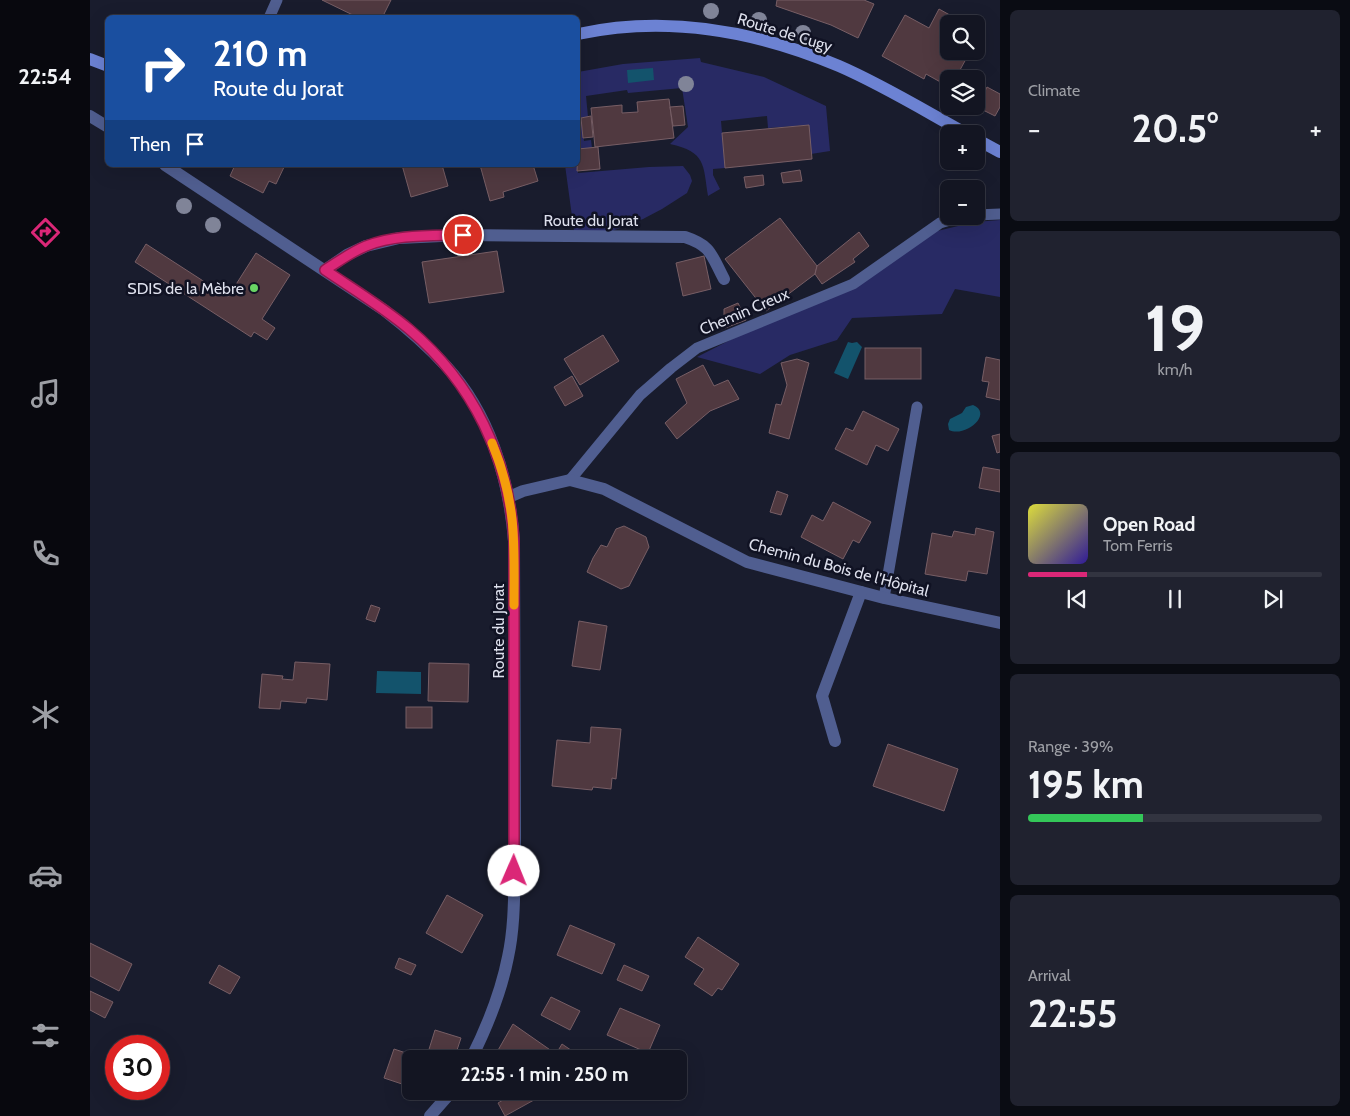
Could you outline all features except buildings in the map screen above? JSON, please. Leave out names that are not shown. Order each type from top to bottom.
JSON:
[{"type":"main road","name":"Route de Cugy","points":[[580,34],[629,27],[663,25],[699,28],[752,37],[781,45],[840,67],[950,125]]},
{"type":"main road","points":[[90,60],[105,65]]},
{"type":"main road","points":[[985,144],[1000,152]]},
{"type":"street","points":[[90,116],[105,125]]},
{"type":"street","name":"Route du Jorat","points":[[168,167],[325,270],[410,330],[448,367],[466,393],[486,429],[500,464],[509,496],[514,551],[515,857],[508,957],[493,1010],[476,1050]]},
{"type":"street","name":"Route du Jorat","points":[[325,270],[347,255],[366,246],[399,238],[463,235],[685,237],[697,241],[707,248],[724,279]]},
{"type":"street","name":"Chemin du Bois de l'Hôpital","points":[[509,496],[570,480],[604,489],[747,562],[884,598],[1000,623]]},
{"type":"street","points":[[835,741],[822,696],[861,592]]},
{"type":"street","points":[[430,1116],[444,1100]]},
{"type":"lane","points":[[270,15],[277,0]]},
{"type":"lane","points":[[985,215],[1000,214]]},
{"type":"lane","name":"Chemin Creux","points":[[570,480],[640,396],[697,348],[853,284],[940,223]]},
{"type":"lane","points":[[884,598],[917,407]]},
{"type":"shaded area","points":[[700,58],[701,62],[764,77],[826,106],[830,151],[811,154],[808,125],[768,128],[767,116],[721,121],[725,168],[713,169],[713,175],[720,189],[708,196],[701,161],[690,151],[670,144],[688,127],[682,88],[628,93],[627,90],[586,96],[588,117],[581,118],[584,141],[591,140],[592,148],[580,149],[580,72],[623,64]]},
{"type":"shaded area","points":[[683,166],[690,175],[692,181],[687,193],[643,219],[612,231],[574,231],[565,167],[577,167],[578,173]]},
{"type":"shaded area","points":[[1000,220],[1000,297],[955,289],[942,314],[852,318],[837,340],[790,355],[760,374],[697,357],[734,338],[854,287],[933,232],[962,225],[985,225],[985,221]]},
{"type":"water","points":[[653,68],[654,80],[628,83],[627,70]]},
{"type":"water","points":[[848,342],[857,342],[862,347],[848,379],[834,373]]},
{"type":"water","points":[[973,405],[979,409],[980,414],[975,424],[962,431],[955,432],[949,430],[948,424],[950,419],[962,413],[966,407]]},
{"type":"water","points":[[377,671],[421,672],[421,694],[376,693]]},
{"type":"slow traffic","points":[[492,443],[509,496],[514,541],[514,605]]},
{"type":"place","name":"SDIS de la Mèbre","points":[[254,288]]},
{"type":"route","points":[[463,235],[399,238],[366,246],[347,255],[325,270],[410,330],[448,367],[479,414],[490,436],[500,464],[509,496],[514,541],[514,871]]}]
